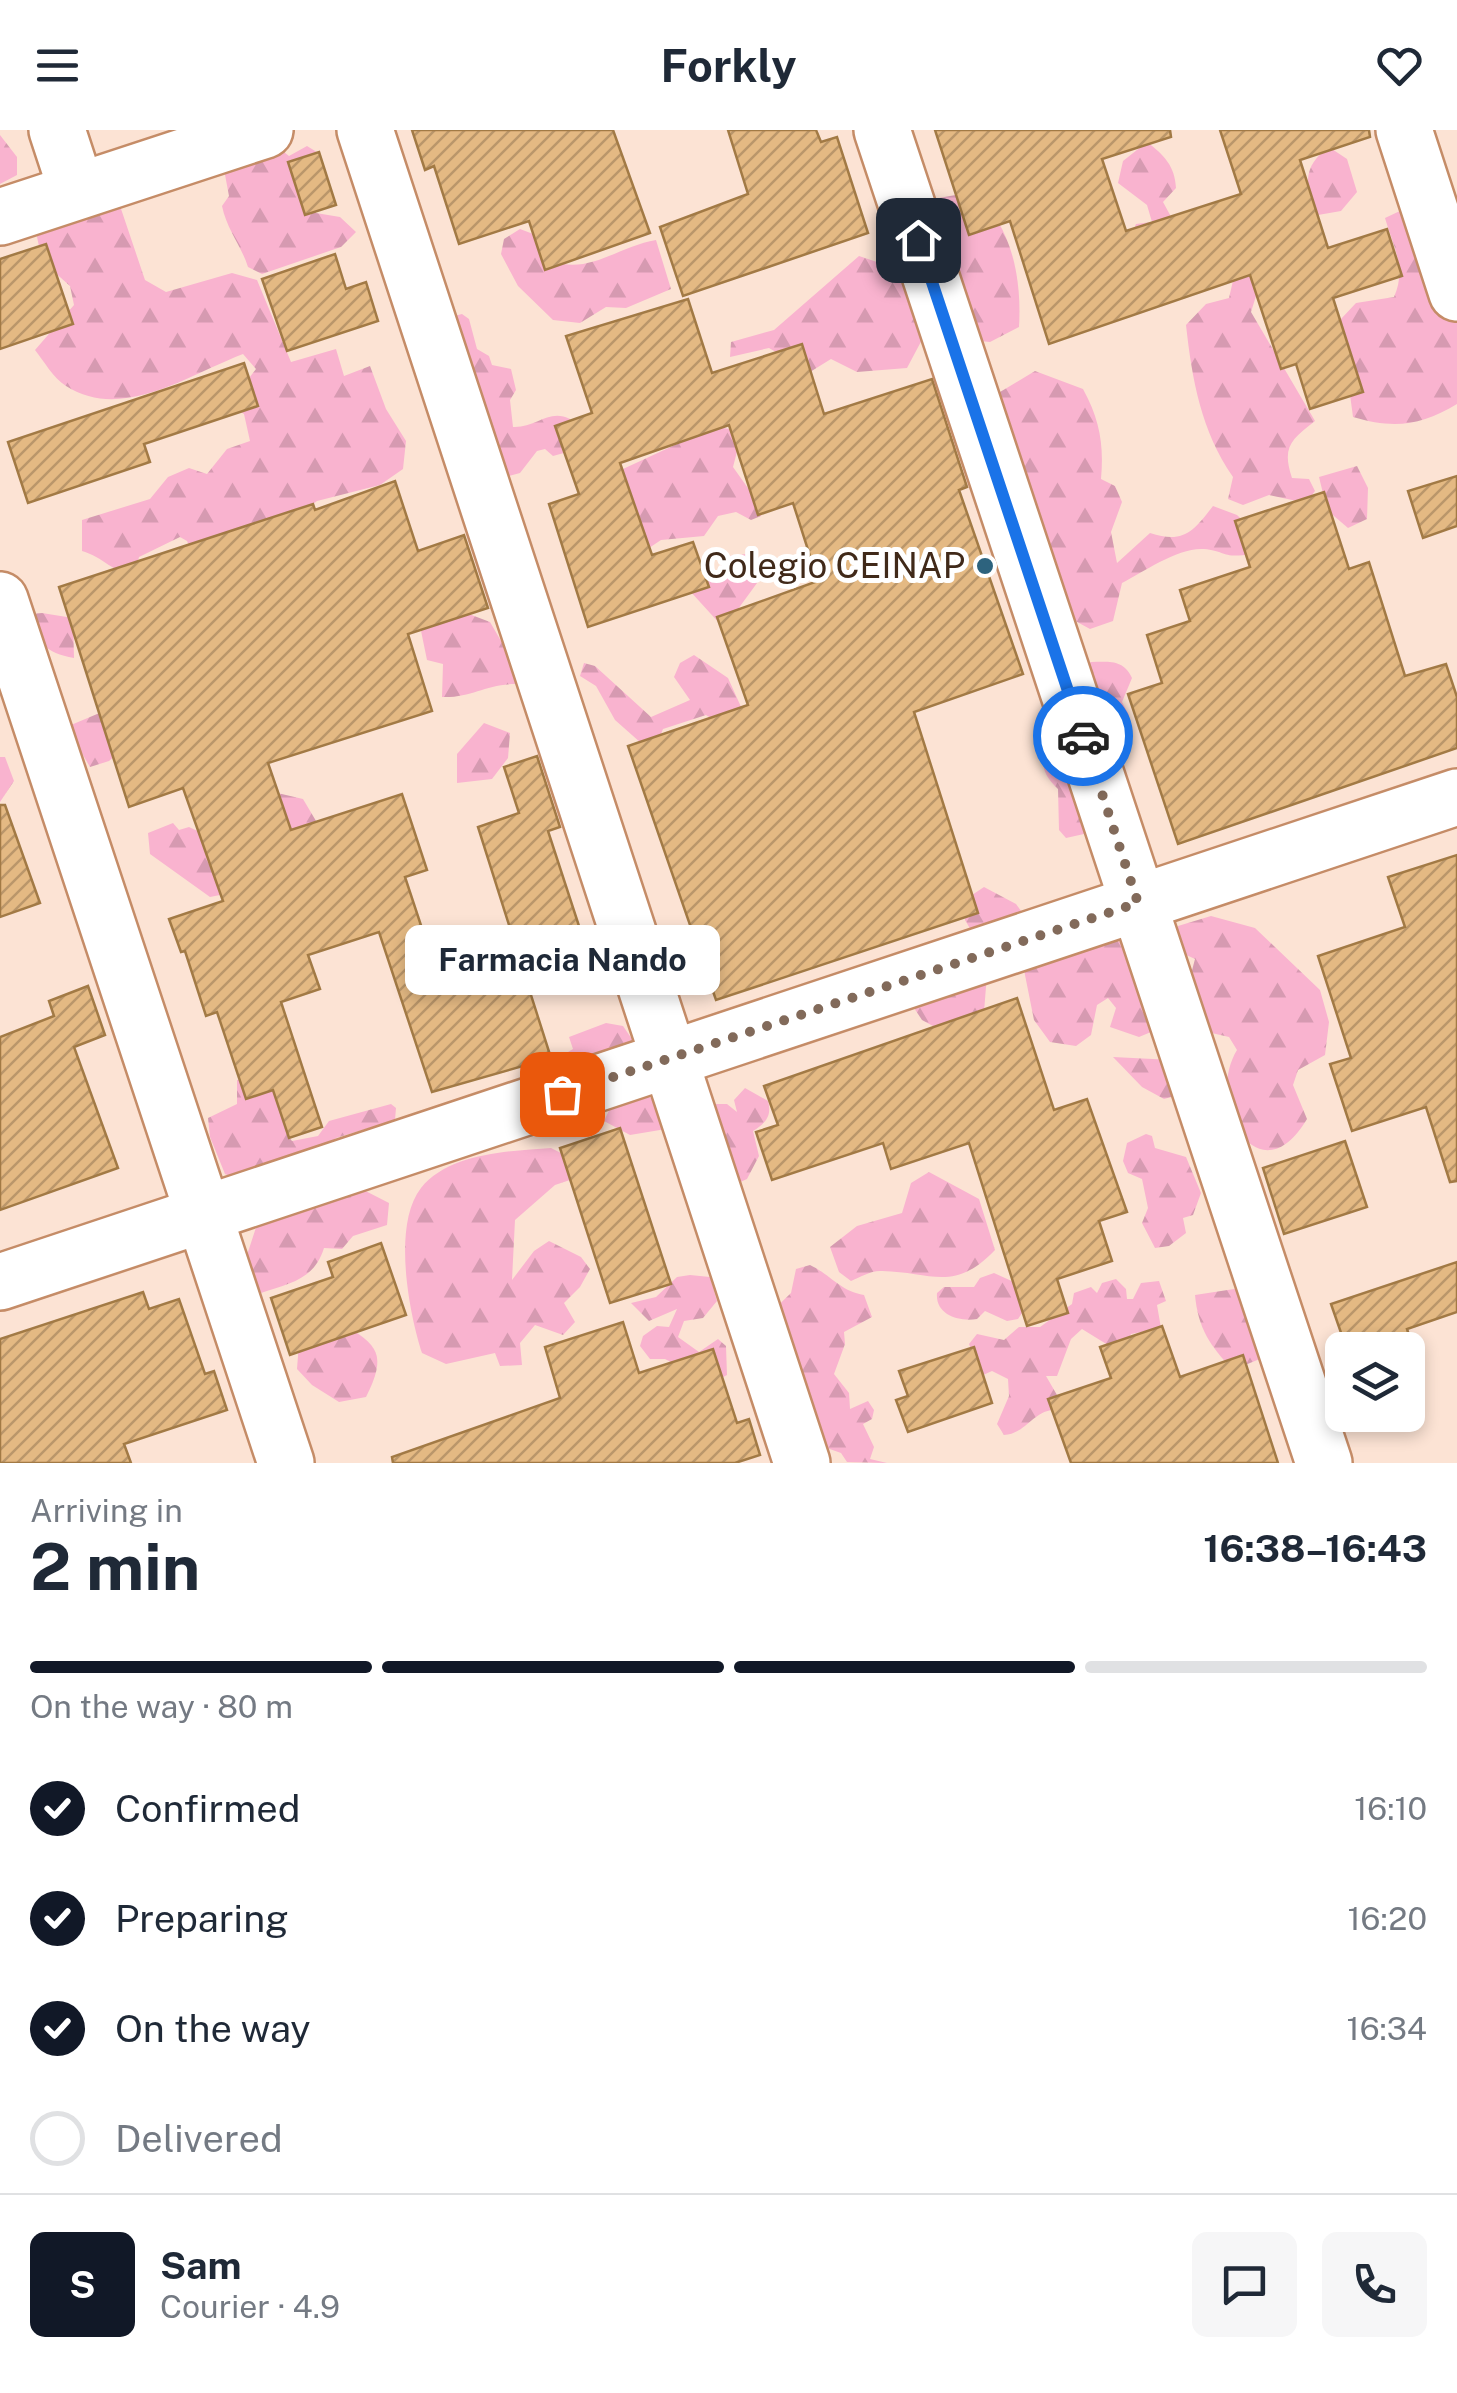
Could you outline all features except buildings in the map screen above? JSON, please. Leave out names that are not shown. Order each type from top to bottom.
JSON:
[{"type":"street","points":[[57,130],[77,191]]},
{"type":"street","points":[[0,218],[265,130]]},
{"type":"street","points":[[365,130],[802,1463]]},
{"type":"street","points":[[882,130],[1324,1463]]},
{"type":"street","points":[[1404,130],[1457,294]]},
{"type":"street","points":[[0,600],[286,1463]]},
{"type":"street","points":[[0,1282],[1457,797]]},
{"type":"green space","points":[[0,135],[17,157],[17,175],[0,184]]},
{"type":"green space","points":[[270,141],[289,156],[307,146],[320,154],[324,166],[306,178],[302,191],[316,213],[340,217],[356,232],[341,247],[262,274],[248,267],[224,215],[222,206],[229,196],[223,164]]},
{"type":"green space","points":[[1147,142],[1171,167],[1176,188],[1163,202],[1175,224],[1131,236],[1136,224],[1152,222],[1147,205],[1118,183],[1123,161]]},
{"type":"green space","points":[[1329,147],[1347,159],[1357,192],[1341,211],[1318,215],[1308,178],[1314,162]]},
{"type":"green space","points":[[972,192],[997,219],[1012,253],[1019,290],[1019,327],[990,342],[969,340],[933,230],[939,198]]},
{"type":"green space","points":[[116,194],[145,280],[166,292],[232,273],[257,280],[291,362],[336,349],[344,376],[370,366],[386,409],[406,441],[403,469],[380,485],[317,501],[268,538],[193,554],[187,541],[180,537],[139,557],[134,576],[82,551],[82,520],[150,499],[168,477],[189,468],[207,474],[227,449],[250,441],[244,414],[223,401],[239,391],[256,369],[243,354],[155,391],[110,399],[87,396],[66,386],[35,350],[74,305],[70,286],[42,261],[35,227]]},
{"type":"green space","points":[[1402,210],[1457,264],[1457,404],[1419,421],[1394,424],[1353,417],[1340,320],[1356,303],[1394,297],[1399,267],[1385,218]]},
{"type":"green space","points":[[520,229],[541,237],[552,261],[566,264],[591,262],[656,240],[671,289],[626,308],[606,307],[580,323],[553,320],[518,286],[501,254],[504,239]]},
{"type":"green space","points":[[859,256],[877,262],[920,300],[924,336],[907,368],[857,372],[831,359],[810,372],[769,348],[730,357],[731,342],[774,330]]},
{"type":"green space","points":[[1249,266],[1261,280],[1251,312],[1315,421],[1294,439],[1288,452],[1292,478],[1309,479],[1315,491],[1306,503],[1269,495],[1243,505],[1228,499],[1233,477],[1213,441],[1195,385],[1186,325],[1206,304],[1229,298],[1235,272]]},
{"type":"green space","points":[[462,314],[469,319],[477,349],[489,356],[492,365],[511,369],[516,390],[510,400],[513,427],[555,416],[570,419],[575,436],[571,451],[553,456],[545,449],[537,451],[520,473],[505,477],[450,317]]},
{"type":"green space","points":[[1035,371],[1083,389],[1089,400],[1100,433],[1101,479],[1115,486],[1122,502],[1111,532],[1117,563],[1150,533],[1171,537],[1186,533],[1213,506],[1237,515],[1258,535],[1251,554],[1230,555],[1204,549],[1184,552],[1122,583],[1113,621],[1090,629],[1068,617],[990,412],[1000,392]]},
{"type":"green space","points":[[680,420],[729,429],[739,444],[733,467],[762,508],[761,516],[751,520],[736,512],[718,516],[704,536],[661,540],[637,556],[615,465],[623,469],[677,444]]},
{"type":"green space","points":[[1357,466],[1368,488],[1367,519],[1348,528],[1327,510],[1319,477]]},
{"type":"green space","points":[[755,553],[768,568],[730,620],[720,624],[690,591],[696,580],[712,571],[721,574],[721,557]]},
{"type":"green space","points":[[461,611],[490,622],[519,672],[516,684],[442,697],[443,664],[427,660],[420,626]]},
{"type":"green space","points":[[31,614],[73,618],[74,658],[56,653],[39,639]]},
{"type":"green space","points":[[694,655],[728,678],[742,709],[720,724],[706,715],[663,729],[659,739],[641,743],[615,720],[596,686],[580,676],[584,663],[595,666],[651,717],[690,700],[674,677],[680,663]]},
{"type":"green space","points":[[1091,662],[1120,665],[1132,678],[1122,702],[1129,715],[1128,726],[1103,739],[1075,673]]},
{"type":"green space","points":[[109,709],[124,748],[109,761],[90,767],[73,738],[71,725]]},
{"type":"green space","points":[[484,723],[510,733],[508,758],[492,779],[457,783],[457,754]]},
{"type":"green space","points":[[1049,737],[1057,737],[1093,824],[1084,834],[1066,838],[1059,830],[1058,789],[1043,765]]},
{"type":"green space","points":[[0,757],[5,757],[14,781],[0,802]]},
{"type":"green space","points":[[269,791],[303,799],[319,826],[301,847],[256,800]]},
{"type":"green space","points":[[173,823],[179,830],[189,827],[206,835],[235,892],[210,897],[150,854],[148,833]]},
{"type":"green space","points":[[984,887],[1016,904],[1024,915],[975,937],[965,920],[966,899]]},
{"type":"green space","points":[[1211,916],[1255,928],[1320,990],[1329,1022],[1325,1055],[1298,1070],[1293,1085],[1307,1119],[1289,1142],[1271,1150],[1255,1147],[1242,1135],[1232,1117],[1227,1095],[1229,1072],[1237,1050],[1229,1037],[1203,1031],[1190,978],[1195,959],[1169,947],[1178,926]]},
{"type":"green space","points":[[1103,927],[1118,941],[1143,953],[1163,1027],[1139,1037],[1110,1027],[1116,1008],[1108,998],[1097,1005],[1091,1035],[1076,1046],[1050,1042],[1034,1020],[1024,970],[1040,952]]},
{"type":"green space","points":[[987,974],[984,1012],[944,1032],[922,1020],[910,1002]]},
{"type":"green space","points":[[606,1023],[623,1026],[634,1042],[560,1078],[548,1064],[573,1049],[569,1037]]},
{"type":"green space","points":[[1113,1057],[1173,1060],[1182,1094],[1164,1099],[1142,1087]]},
{"type":"green space","points":[[257,1077],[278,1082],[285,1128],[292,1141],[318,1136],[329,1121],[391,1104],[396,1108],[395,1120],[336,1138],[311,1158],[234,1178],[225,1174],[210,1137],[208,1118],[237,1104],[237,1080]]},
{"type":"green space","points":[[745,1088],[768,1101],[768,1115],[753,1131],[759,1156],[747,1179],[727,1188],[710,1114],[716,1104],[727,1104],[737,1112],[734,1100]]},
{"type":"green space","points":[[632,1089],[651,1098],[666,1129],[630,1135],[604,1121],[613,1102]]},
{"type":"green space","points":[[1146,1134],[1152,1136],[1155,1148],[1186,1157],[1201,1193],[1193,1215],[1183,1218],[1186,1233],[1169,1246],[1155,1248],[1142,1223],[1148,1208],[1142,1179],[1128,1173],[1123,1161],[1127,1143]]},
{"type":"green space","points":[[551,1148],[569,1157],[576,1178],[555,1185],[515,1220],[512,1280],[534,1251],[549,1241],[581,1257],[590,1269],[564,1303],[575,1322],[563,1335],[535,1325],[520,1343],[522,1365],[500,1366],[495,1353],[446,1364],[422,1353],[408,1293],[405,1246],[412,1204],[421,1188],[447,1167],[464,1161]]},
{"type":"green space","points":[[929,1172],[979,1199],[995,1250],[967,1272],[954,1276],[878,1271],[851,1281],[839,1272],[830,1247],[857,1226],[902,1213],[911,1183]]},
{"type":"green space","points":[[346,1181],[389,1203],[387,1225],[353,1236],[342,1249],[324,1248],[307,1274],[261,1293],[247,1255],[263,1206]]},
{"type":"green space","points":[[810,1265],[848,1290],[864,1295],[872,1317],[844,1332],[845,1344],[834,1374],[849,1393],[850,1409],[868,1401],[874,1410],[872,1419],[863,1424],[874,1447],[870,1459],[887,1463],[847,1462],[841,1453],[824,1447],[766,1317],[791,1293],[796,1269]]},
{"type":"green space","points":[[994,1273],[1016,1283],[1024,1310],[1018,1319],[1007,1321],[985,1311],[977,1319],[963,1319],[940,1307],[937,1293],[944,1287],[974,1287],[980,1278]]},
{"type":"green space","points":[[677,1277],[710,1277],[717,1301],[703,1318],[684,1321],[678,1337],[699,1352],[718,1339],[726,1346],[727,1375],[712,1383],[665,1359],[650,1359],[640,1346],[643,1336],[657,1326],[669,1327],[677,1309],[649,1321],[631,1303],[656,1297]]},
{"type":"green space","points":[[1116,1279],[1126,1289],[1127,1299],[1133,1299],[1141,1283],[1159,1281],[1166,1301],[1157,1305],[1161,1328],[1131,1334],[1125,1347],[1116,1350],[1082,1329],[1071,1339],[1057,1376],[1046,1376],[1057,1395],[1052,1410],[1004,1435],[997,1424],[1009,1396],[1008,1379],[992,1371],[981,1376],[969,1344],[977,1334],[1004,1340],[1019,1327],[1040,1327],[1072,1304],[1074,1293],[1091,1287],[1097,1293],[1102,1283]]},
{"type":"green space","points":[[1247,1287],[1267,1356],[1233,1370],[1206,1336],[1195,1295]]},
{"type":"green space","points":[[341,1323],[371,1345],[377,1361],[366,1397],[339,1402],[312,1385],[297,1369],[299,1343]]},
{"type":"way so far","points":[[562,1094],[1138,903],[1083,736]]},
{"type":"place","name":"Colegio CEINAP","points":[[985,566]]},
{"type":"place","name":"Farmacia Nando","points":[[562,1094]]},
{"type":"route","points":[[918,240],[1083,736]]}]
